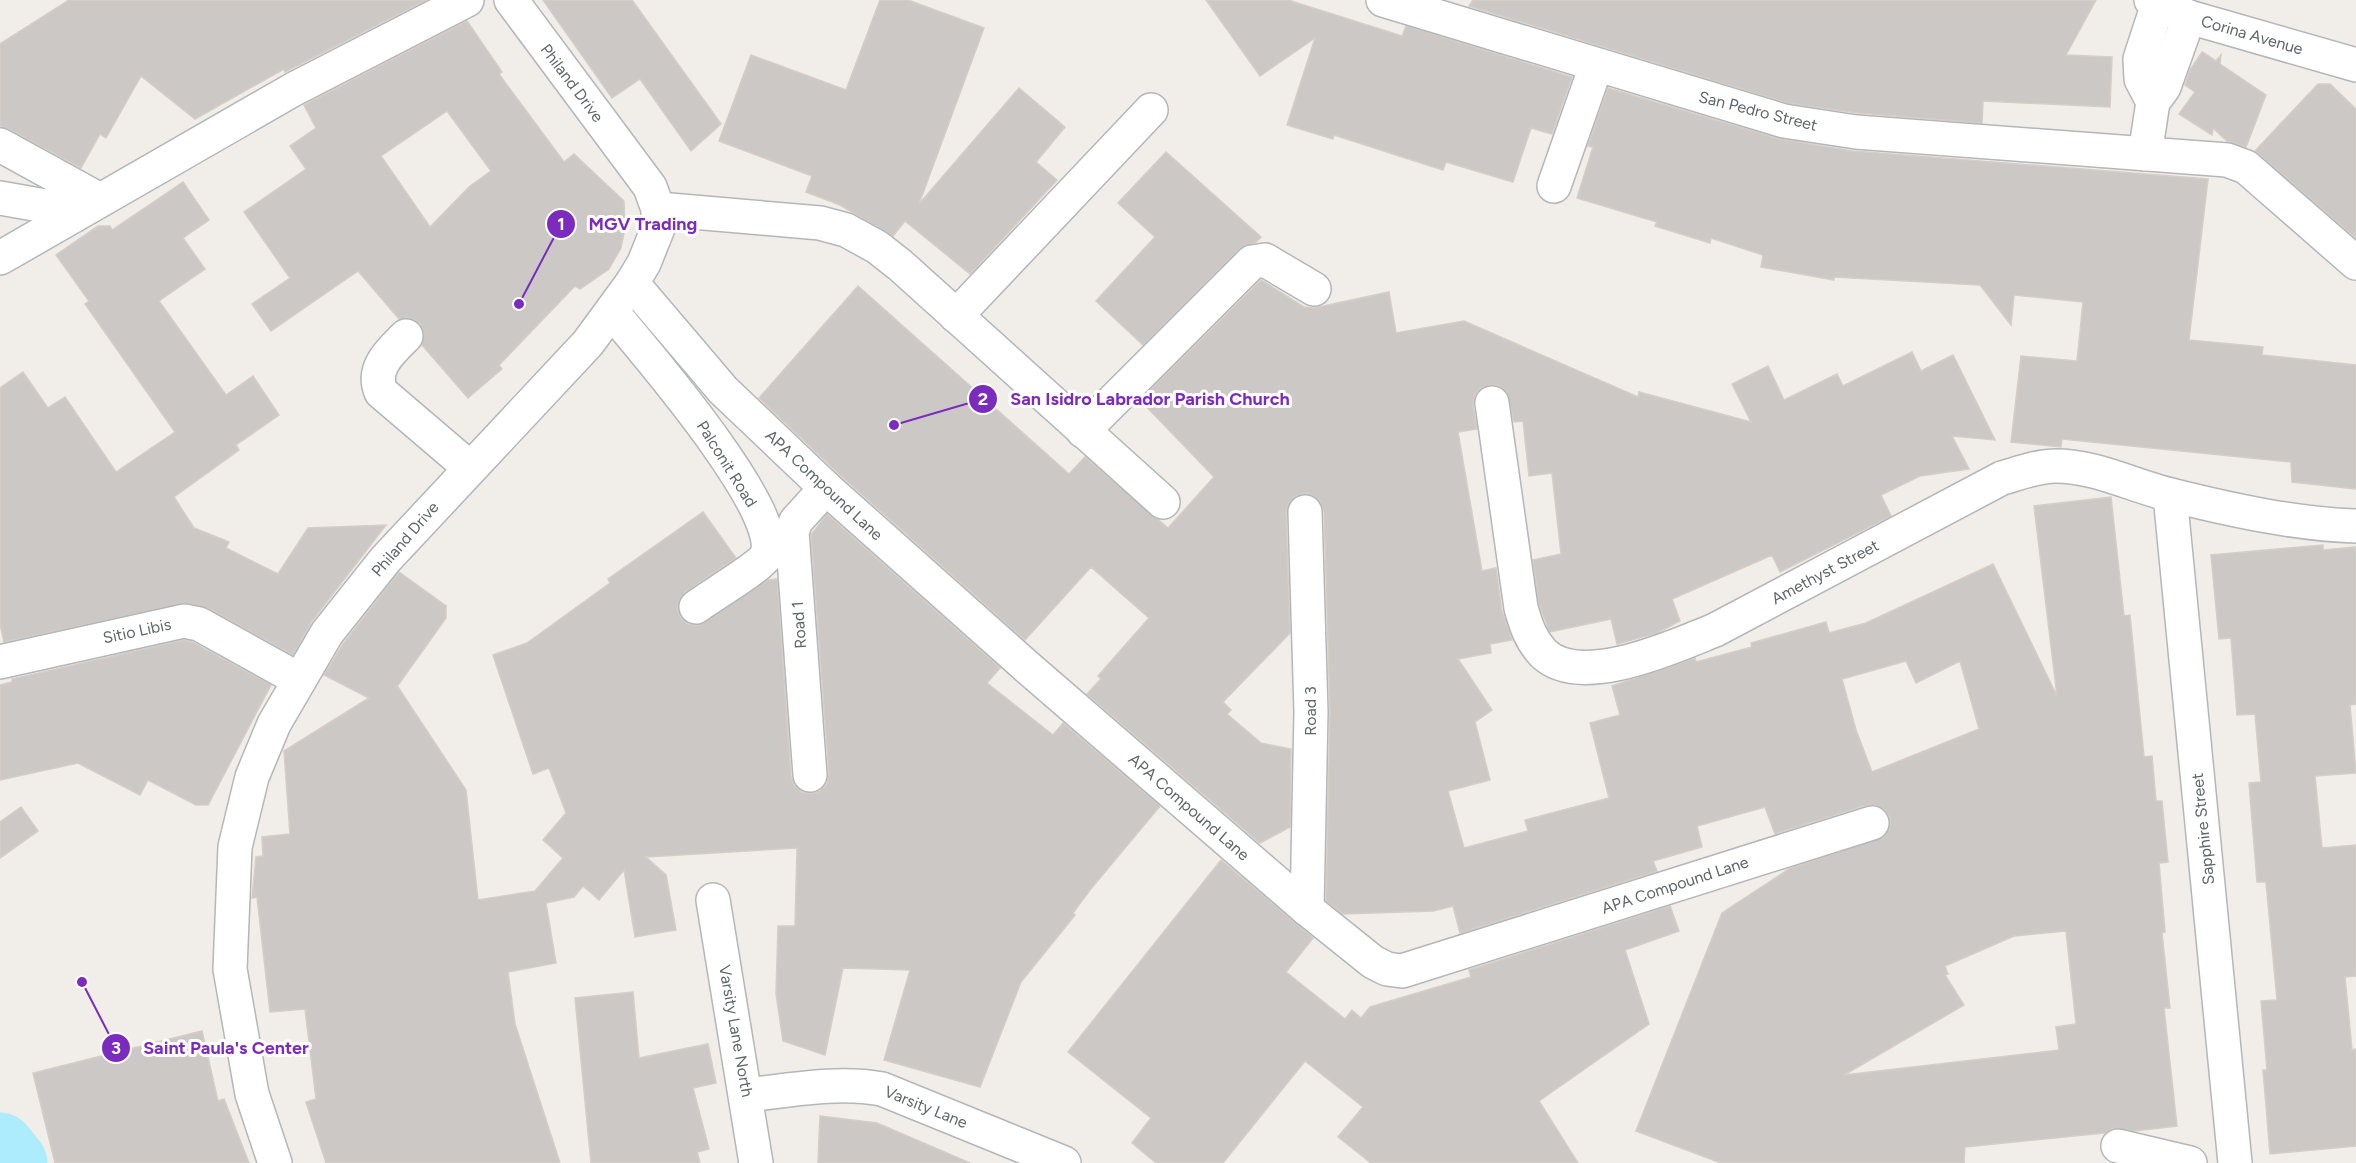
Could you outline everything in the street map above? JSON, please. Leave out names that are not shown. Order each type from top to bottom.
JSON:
[{"type":"street","points":[[0,258],[294,89],[467,0]]},
{"type":"street","name":"Philand Drive","points":[[275,1163],[252,1094],[232,980],[231,915],[235,847],[252,777],[274,724],[298,679],[327,633],[385,560],[588,343],[632,284],[644,263],[658,228],[658,209],[650,187],[511,0]]},
{"type":"street","name":"San Pedro Street","points":[[1383,0],[1784,121],[1856,132],[2227,160],[2246,167],[2356,262]]},
{"type":"street","points":[[2153,102],[2141,79],[2140,59],[2155,2]]},
{"type":"street","name":"Corina Avenue","points":[[2155,2],[2189,17],[2356,65]]},
{"type":"street","points":[[2145,154],[2153,102],[2164,87],[2189,17]]},
{"type":"street","points":[[1554,186],[1596,66]]},
{"type":"street","points":[[956,316],[1151,110]]},
{"type":"street","points":[[0,145],[87,208]]},
{"type":"street","points":[[0,198],[51,207],[87,208]]},
{"type":"street","points":[[658,209],[820,223],[846,230],[877,247],[900,265],[1162,502]]},
{"type":"street","points":[[1083,431],[1252,262],[1265,260],[1314,289]]},
{"type":"street","name":"APA Compound Lane","points":[[632,284],[723,390],[826,488],[1052,689],[1307,909],[1373,962],[1387,969],[1402,971],[1872,823]]},
{"type":"street","name":"Palconit Road","points":[[612,312],[698,416],[734,469],[766,529],[769,547],[762,561],[696,607]]},
{"type":"street","points":[[406,336],[383,360],[376,382],[381,392],[470,468]]},
{"type":"street","name":"Amethyst Street","points":[[1492,403],[1521,608],[1528,632],[1545,654],[1568,666],[1611,666],[1675,646],[1715,630],[2002,478],[2032,469],[2056,466],[2091,471],[2170,495],[2317,525],[2356,525]]},
{"type":"street","name":"Road 1","points":[[810,775],[792,532],[796,521],[826,488]]},
{"type":"street","name":"Sapphire Street","points":[[2170,495],[2235,1163]]},
{"type":"street","name":"Road 3","points":[[1305,512],[1311,712],[1307,909]]},
{"type":"street","name":"Sitio Libis","points":[[0,662],[184,621],[199,624],[298,679]]},
{"type":"street","name":"Varsity Lane North","points":[[713,900],[747,1095],[756,1163]]},
{"type":"street","name":"Varsity Lane","points":[[747,1095],[834,1085],[859,1085],[882,1089],[1064,1163]]},
{"type":"street","points":[[2118,1146],[2190,1163]]},
{"type":"building","points":[[69,0],[426,0],[285,72],[284,69],[195,119],[141,76],[106,138],[100,134],[81,168],[0,126],[0,44]]},
{"type":"building","points":[[543,0],[632,0],[721,124],[691,151],[640,79],[612,98]]},
{"type":"building","points":[[880,0],[908,0],[984,28],[919,204],[1019,88],[1065,127],[1036,162],[1057,180],[970,274],[905,221],[893,236],[840,205],[806,192],[812,176],[719,141],[751,55],[846,90]]},
{"type":"building","points":[[1206,0],[1288,0],[1402,36],[1406,26],[1572,77],[1552,134],[1531,128],[1513,182],[1446,162],[1443,170],[1334,135],[1333,139],[1287,125],[1315,38],[1260,76]]},
{"type":"building","points":[[1473,0],[2096,0],[2066,55],[2112,57],[2110,107],[1983,101],[1982,123],[1858,113],[1788,103],[1469,6]]},
{"type":"building","points":[[467,21],[502,72],[499,74],[564,162],[574,154],[624,201],[625,228],[621,248],[609,269],[580,289],[575,286],[499,365],[502,369],[468,398],[422,345],[424,332],[420,323],[410,318],[399,319],[358,271],[271,331],[252,304],[290,278],[244,212],[306,169],[290,146],[316,128],[304,105]],"holes":[[[447,111],[491,171],[470,186],[430,227],[381,156]]]},
{"type":"building","points":[[2202,52],[2216,61],[2221,55],[2220,64],[2266,95],[2246,147],[2227,141],[2213,128],[2212,135],[2179,114],[2195,92],[2185,85],[2190,70]]},
{"type":"building","points":[[2318,84],[2330,84],[2356,109],[2356,238],[2255,151]]},
{"type":"building","points":[[1608,88],[1779,139],[1853,151],[2208,179],[2189,340],[2263,347],[2262,355],[2356,365],[2356,489],[2292,482],[2291,462],[2062,439],[2061,447],[2011,442],[2021,356],[2077,361],[2083,302],[2014,295],[2011,325],[1980,285],[1834,277],[1834,280],[1761,267],[1763,255],[1711,238],[1710,243],[1655,226],[1657,222],[1577,198],[1593,147],[1588,146]]},
{"type":"building","points":[[1166,152],[1261,237],[1256,242],[1239,249],[1143,345],[1096,301],[1155,237],[1118,203]]},
{"type":"building","points":[[183,182],[209,220],[183,238],[205,269],[159,301],[226,395],[253,376],[279,415],[236,445],[239,450],[174,497],[194,528],[229,542],[226,548],[278,574],[308,528],[386,525],[312,621],[293,655],[208,608],[187,603],[4,642],[0,624],[0,388],[23,372],[48,408],[65,397],[116,472],[175,432],[85,304],[89,301],[56,255],[98,226],[110,226],[112,230]]},
{"type":"building","points":[[1261,280],[1304,307],[1314,308],[1389,292],[1396,333],[1464,321],[1638,397],[1639,392],[1751,422],[1732,384],[1768,366],[1784,400],[1837,374],[1843,386],[1912,352],[1921,371],[1953,355],[1995,440],[1952,436],[1969,469],[1920,476],[1881,495],[1891,516],[1780,572],[1772,555],[1672,599],[1680,621],[1657,633],[1617,644],[1611,619],[1550,632],[1539,604],[1533,560],[1561,554],[1552,473],[1529,476],[1523,421],[1514,422],[1507,392],[1498,385],[1481,388],[1475,395],[1473,405],[1477,429],[1458,432],[1482,571],[1496,568],[1502,611],[1512,640],[1490,644],[1491,653],[1458,659],[1492,710],[1475,722],[1490,780],[1448,791],[1464,848],[1528,831],[1525,820],[1609,798],[1590,723],[1620,715],[1612,686],[1695,658],[1696,662],[1752,647],[1751,643],[1826,622],[1829,633],[1866,623],[1993,564],[2057,696],[2034,506],[2111,497],[2124,616],[2130,615],[2144,757],[2152,756],[2156,801],[2162,801],[2168,862],[2159,863],[2165,932],[2162,933],[2170,1008],[2164,1008],[2177,1126],[2134,1131],[2113,1128],[2104,1133],[1965,1147],[1964,1163],[1721,1163],[1636,1131],[1722,913],[1789,869],[1885,836],[1890,826],[1890,817],[1884,809],[1875,805],[1866,805],[1775,834],[1765,807],[1697,826],[1702,847],[1653,861],[1657,871],[1460,933],[1453,906],[1433,911],[1343,914],[1326,901],[1330,711],[1324,511],[1321,503],[1314,496],[1305,493],[1296,496],[1289,503],[1286,512],[1290,633],[1223,702],[1231,710],[1227,714],[1261,743],[1291,749],[1290,827],[1260,843],[1087,694],[1101,679],[1098,676],[1149,618],[1091,567],[1025,640],[839,474],[759,398],[858,286],[1069,474],[1085,457],[1168,528],[1214,477],[1140,400]],"holes":[[[1906,661],[1916,683],[1960,661],[1979,729],[1872,772],[1856,730],[1842,679]],[[2066,931],[2076,1024],[2056,1027],[2059,1050],[1844,1075],[1964,1005],[1945,975],[1948,974],[1945,966],[2014,936]]]},
{"type":"building","points":[[703,512],[736,558],[685,592],[679,600],[677,609],[680,617],[688,624],[698,626],[768,580],[777,579],[791,776],[794,785],[801,792],[811,794],[820,791],[827,784],[829,774],[811,535],[827,514],[1000,668],[987,683],[1053,735],[1063,723],[1160,806],[1090,890],[1073,913],[1075,915],[1021,982],[980,1087],[884,1060],[910,970],[843,968],[825,1055],[783,1041],[776,994],[778,926],[795,926],[797,848],[646,857],[666,875],[676,930],[635,937],[624,870],[599,900],[583,886],[574,897],[546,903],[556,963],[508,972],[515,1024],[560,1163],[326,1163],[306,1102],[316,1099],[305,1009],[270,1012],[257,897],[252,898],[256,857],[263,856],[262,837],[290,834],[284,751],[369,698],[324,675],[343,644],[399,572],[446,606],[446,618],[396,688],[398,687],[466,790],[478,900],[535,891],[563,858],[543,840],[566,813],[549,768],[533,774],[493,655],[527,643],[610,583],[608,579]]},
{"type":"building","points":[[2323,545],[2323,550],[2356,547],[2356,704],[2350,705],[2356,773],[2315,776],[2322,848],[2356,845],[2356,976],[2345,977],[2352,1050],[2356,1049],[2356,1146],[2270,1154],[2263,1070],[2267,1070],[2261,1001],[2277,1000],[2266,882],[2257,882],[2249,783],[2261,782],[2255,714],[2237,715],[2231,638],[2219,639],[2211,555]]},
{"type":"building","points":[[184,640],[192,642],[271,685],[208,805],[196,805],[148,780],[140,795],[78,763],[0,780],[0,685],[12,682],[12,679]]},
{"type":"building","points":[[21,807],[38,831],[0,858],[0,822]]},
{"type":"building","points":[[1221,860],[1313,938],[1286,972],[1345,1019],[1352,1010],[1361,1018],[1370,1007],[1471,977],[1469,970],[1670,906],[1679,931],[1625,950],[1649,1024],[1539,1101],[1578,1163],[1371,1163],[1338,1137],[1363,1107],[1305,1061],[1223,1163],[1156,1163],[1132,1143],[1151,1118],[1068,1052]]},
{"type":"building","points":[[633,992],[639,1058],[708,1044],[716,1083],[693,1088],[709,1149],[697,1152],[700,1163],[591,1163],[575,998]]},
{"type":"building","points":[[202,1031],[218,1101],[224,1099],[249,1163],[55,1163],[33,1073]]},
{"type":"building","points":[[820,1116],[877,1123],[970,1163],[818,1163]]},
{"type":"waterway","points":[[0,1147],[13,1163]]},
{"type":"place","name":"MGV Trading","points":[[519,304]]},
{"type":"place","name":"San Isidro Labrador Parish Church","points":[[894,425]]},
{"type":"place","name":"Saint Paula's Center","points":[[82,982]]}]
